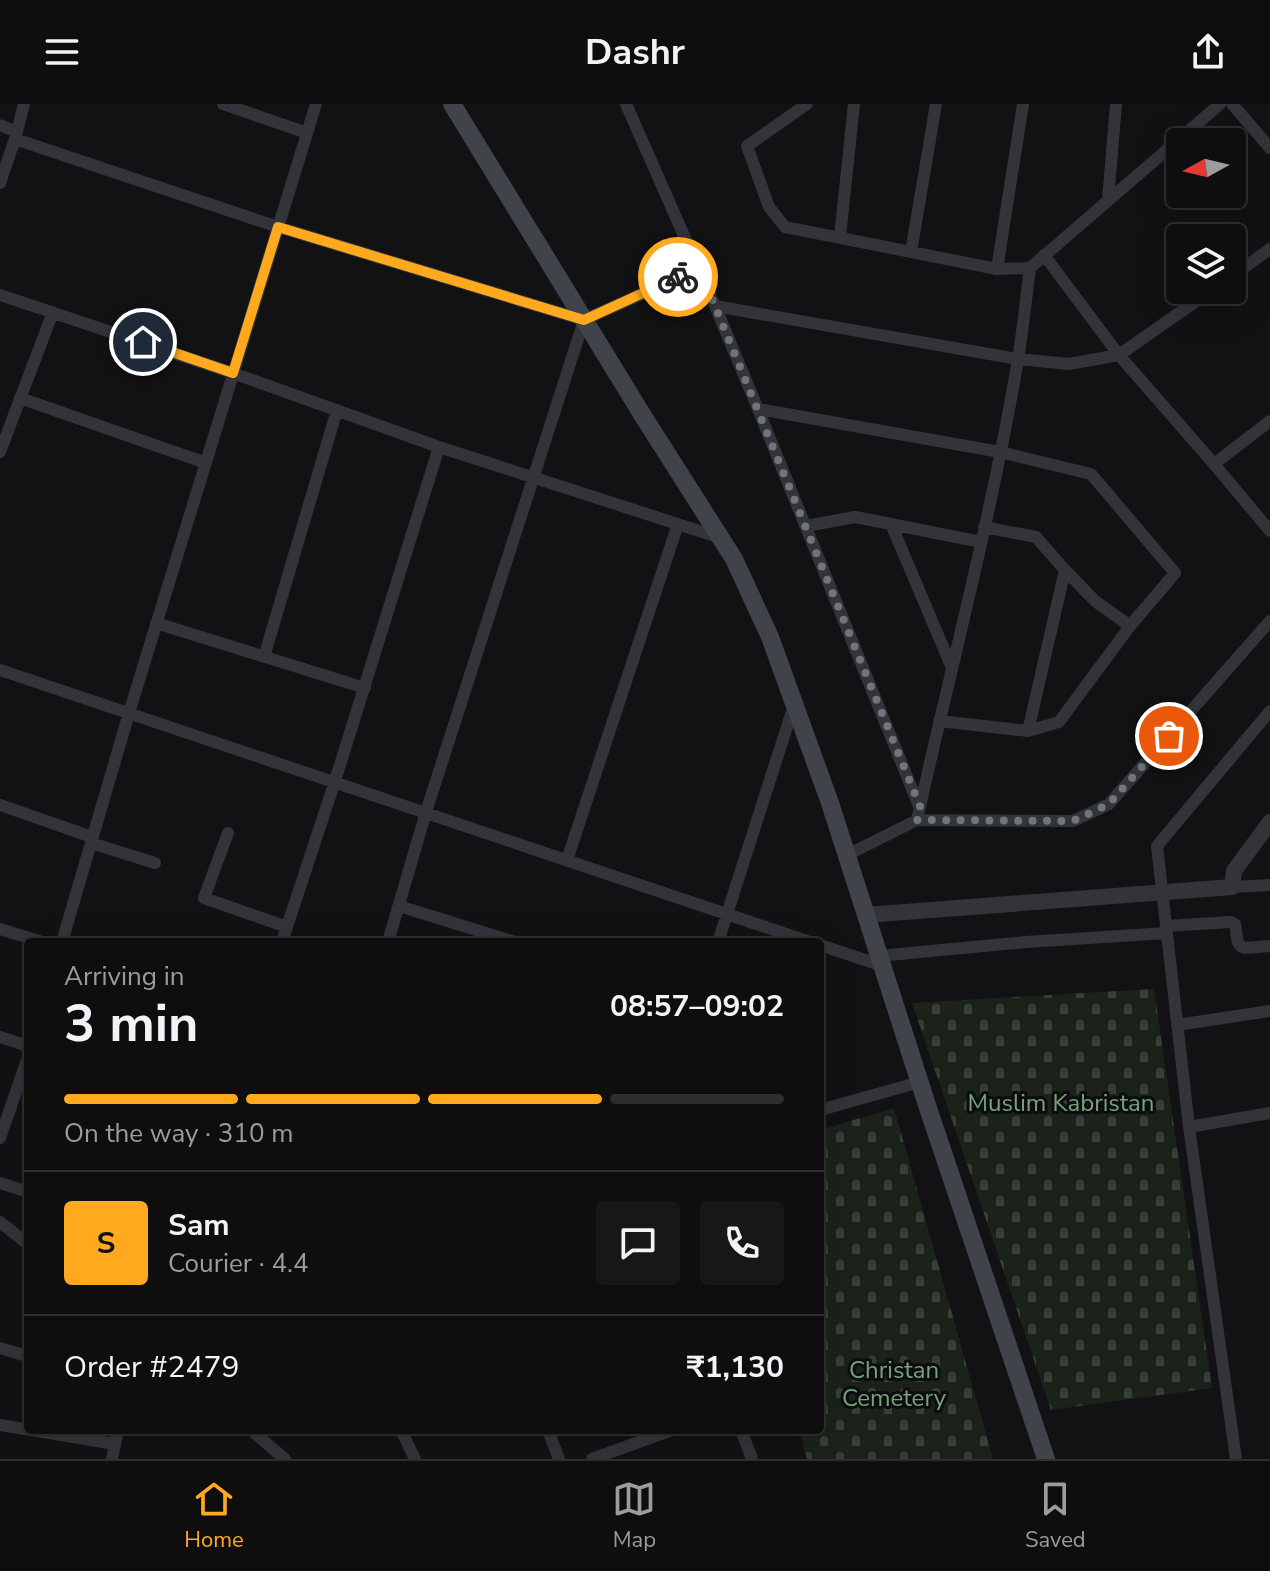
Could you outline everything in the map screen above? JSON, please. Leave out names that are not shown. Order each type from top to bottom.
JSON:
[{"type":"main road","points":[[452,104],[734,559],[770,637],[847,855],[1046,1459]]},
{"type":"street","points":[[0,183],[24,104]]},
{"type":"street","points":[[223,104],[307,133]]},
{"type":"street","points":[[63,938],[156,623],[316,104]]},
{"type":"street","points":[[626,104],[758,409],[918,813]]},
{"type":"street","points":[[807,104],[747,146],[769,207],[785,227],[997,269],[1030,268]]},
{"type":"street","points":[[840,237],[854,104]]},
{"type":"street","points":[[911,252],[936,104]]},
{"type":"street","points":[[997,269],[1023,104]]},
{"type":"street","points":[[1108,200],[1116,104]]},
{"type":"street","points":[[918,813],[1000,452],[1018,359],[1030,268],[1220,104]]},
{"type":"street","points":[[1232,104],[1270,148]]},
{"type":"street","points":[[0,125],[16,136],[278,227],[584,320],[699,268]]},
{"type":"street","points":[[1246,266],[1270,249]]},
{"type":"street","points":[[1044,255],[1119,355],[1270,531]]},
{"type":"street","points":[[0,295],[233,373],[439,447],[721,538]]},
{"type":"street","points":[[715,306],[1018,359],[1069,364],[1119,355],[1192,304]]},
{"type":"street","points":[[0,452],[53,312]]},
{"type":"street","points":[[389,938],[426,812],[584,320]]},
{"type":"street","points":[[20,398],[206,463]]},
{"type":"street","points":[[758,409],[1000,452],[1091,474],[1175,573],[1130,626],[1059,722],[1028,731],[939,721]]},
{"type":"street","points":[[264,657],[337,410]]},
{"type":"street","points":[[1214,464],[1270,421]]},
{"type":"street","points":[[283,938],[439,447]]},
{"type":"street","points":[[806,526],[855,517],[981,542]]},
{"type":"street","points":[[567,860],[678,524]]},
{"type":"street","points":[[891,524],[952,668]]},
{"type":"street","points":[[984,527],[1036,537],[1095,601],[1130,626]]},
{"type":"street","points":[[1028,731],[1065,570]]},
{"type":"street","points":[[847,855],[918,813],[1073,821],[1109,804],[1270,621]]},
{"type":"street","points":[[156,623],[365,688]]},
{"type":"street","points":[[0,670],[798,938]]},
{"type":"street","points":[[719,938],[794,704]]},
{"type":"street","points":[[1236,1459],[1189,1127],[1157,846],[1270,711]]},
{"type":"street","points":[[0,805],[155,863]]},
{"type":"street","points":[[1232,887],[1234,871],[1270,822]]},
{"type":"street","points":[[228,833],[204,898],[287,927]]},
{"type":"street","points":[[866,915],[1270,885]]},
{"type":"street","points":[[399,906],[498,938]]},
{"type":"street","points":[[824,946],[881,961],[1026,942],[1231,922],[1235,924],[1240,947],[1270,946]]},
{"type":"street","points":[[0,929],[29,938]]},
{"type":"street","points":[[1177,1025],[1270,1011]]},
{"type":"street","points":[[0,1037],[24,1045]]},
{"type":"street","points":[[0,1138],[24,1069]]},
{"type":"street","points":[[824,1109],[920,1082]]},
{"type":"street","points":[[1189,1127],[1270,1113]]},
{"type":"street","points":[[0,1183],[24,1191]]},
{"type":"street","points":[[0,1222],[24,1241]]},
{"type":"street","points":[[0,1348],[23,1355]]},
{"type":"street","points":[[0,1425],[24,1429]]},
{"type":"street","points":[[54,1434],[115,1444]]},
{"type":"street","points":[[112,1459],[117,1434]]},
{"type":"street","points":[[260,1434],[285,1459]]},
{"type":"street","points":[[403,1434],[415,1459]]},
{"type":"street","points":[[550,1434],[559,1459]]},
{"type":"street","points":[[592,1459],[651,1434]]},
{"type":"street","points":[[743,1434],[752,1459]]},
{"type":"green space","name":"Muslim Kabristan","points":[[1154,989],[1212,1388],[1051,1410],[912,1003]]},
{"type":"green space","name":"Christan Cemetery","points":[[894,1108],[993,1459],[807,1459],[800,1434],[824,1434],[824,1129]]},
{"type":"way so far","points":[[678,277],[699,268],[920,806],[917,820],[1073,821],[1109,804],[1169,736]]},
{"type":"route","points":[[143,342],[233,373],[278,227],[584,320],[678,277]]}]
